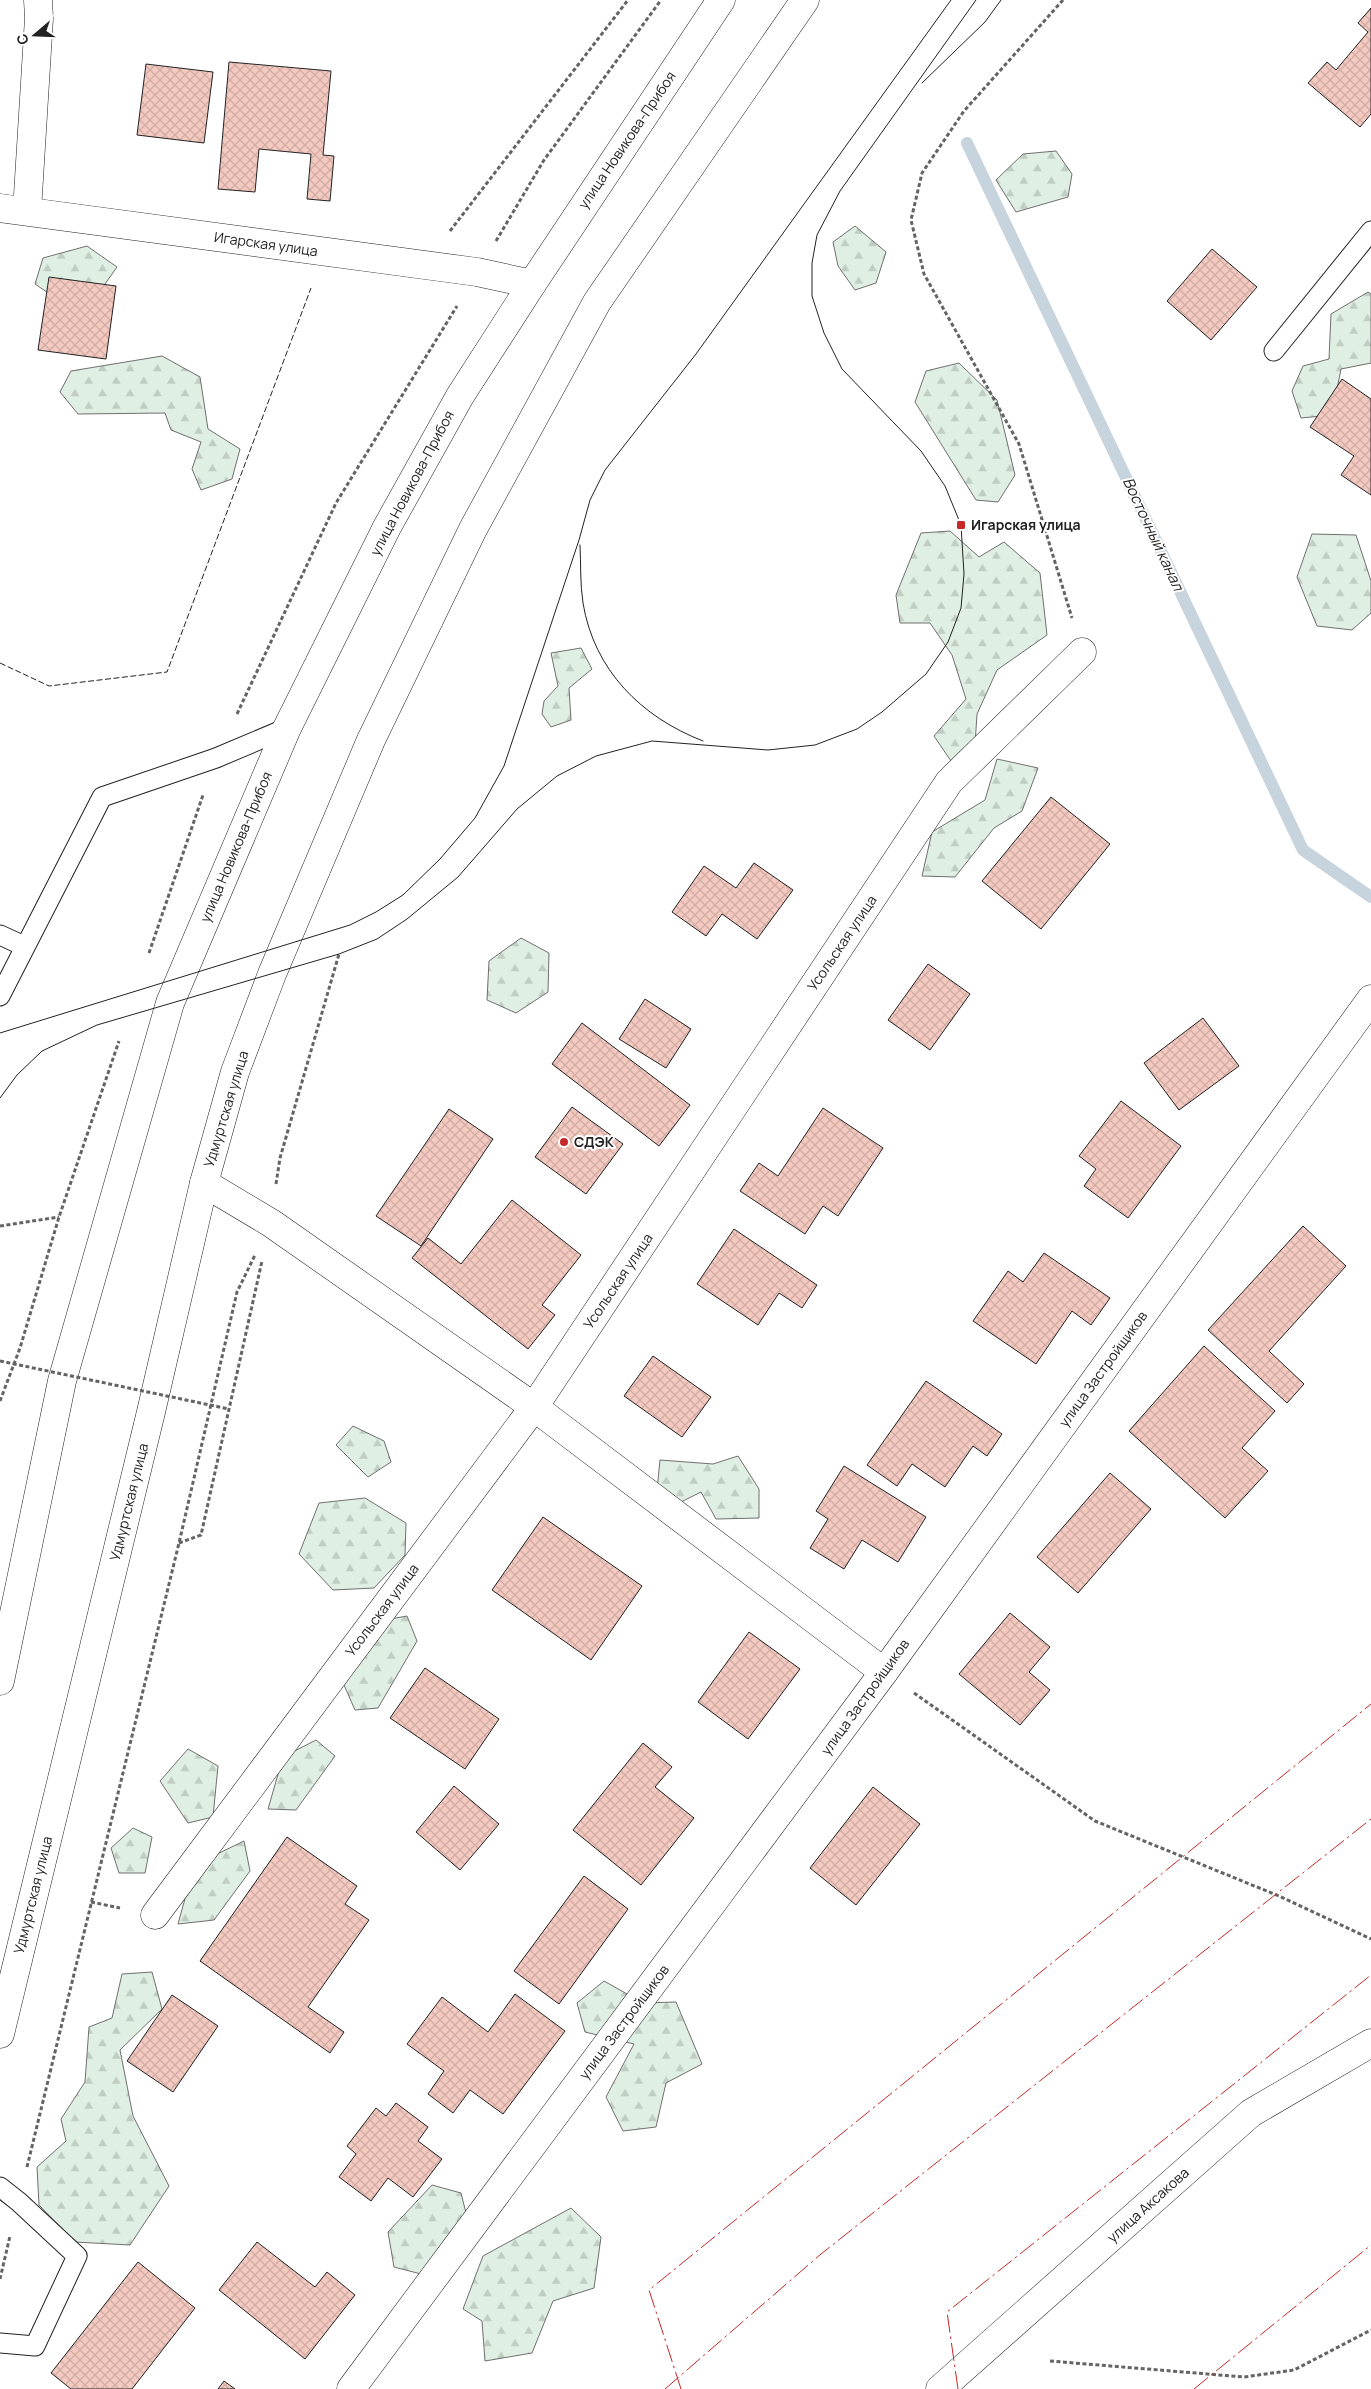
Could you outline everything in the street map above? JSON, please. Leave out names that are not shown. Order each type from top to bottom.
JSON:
[{"type":"street","points":[[27,211],[38,0]]},
{"type":"street","name":"улица Новикова-Прибоя","points":[[0,1680],[62,1381],[170,1003],[286,728],[392,518],[460,396],[532,284],[721,0]]},
{"type":"street","name":"Удмуртская улица","points":[[0,2034],[156,1394],[204,1183],[235,1072],[272,974],[371,740],[396,687],[473,529],[597,302],[805,0]]},
{"type":"street","name":"Игарская улица","points":[[0,208],[477,272],[532,284]]},
{"type":"street","name":"Усольская улица","points":[[155,1915],[534,1408],[949,782],[1082,652]]},
{"type":"street","name":"улица Застройщиков","points":[[351,2389],[884,1672],[1371,998]]},
{"type":"street","points":[[204,1183],[270,1222],[534,1408],[884,1672]]},
{"type":"street","name":"улица Аксакова","points":[[940,2389],[1251,2113],[1371,2043]]},
{"type":"lane","points":[[1274,351],[1371,231]]},
{"type":"lane","points":[[0,996],[24,946],[102,798],[216,758],[286,728]]},
{"type":"lane","points":[[0,935],[24,946]]},
{"type":"lane","points":[[0,2187],[19,2202],[77,2256],[35,2346],[0,2343]]},
{"type":"path","points":[[424,266],[628,0]]},
{"type":"path","points":[[1063,0],[964,111],[922,173],[911,220],[924,274],[1019,444],[1082,652]]},
{"type":"path","points":[[178,1543],[201,1535],[256,1290],[270,1222],[280,1158],[339,954]]},
{"type":"path","points":[[0,1226],[59,1217]]},
{"type":"path","points":[[0,2279],[237,1292],[270,1222]]},
{"type":"path","points":[[0,1361],[230,1409]]},
{"type":"path","points":[[884,1672],[1095,1821],[1280,1896],[1371,1939]]},
{"type":"path","points":[[1050,2361],[1244,2377],[1294,2370],[1371,2330]]},
{"type":"green space","points":[[1056,151],[1072,174],[1068,197],[1016,212],[996,180],[1023,154]]},
{"type":"green space","points":[[855,226],[886,252],[876,283],[855,290],[838,266],[833,242]]},
{"type":"green space","points":[[87,246],[117,267],[100,291],[60,301],[35,284],[43,258]]},
{"type":"green space","points":[[1368,292],[1371,294],[1371,363],[1341,369],[1332,415],[1301,418],[1292,391],[1303,366],[1329,359],[1331,314]]},
{"type":"green space","points":[[162,356],[200,377],[208,429],[240,449],[232,479],[201,490],[192,469],[201,442],[171,430],[165,413],[78,414],[60,392],[71,371]]},
{"type":"green space","points":[[959,363],[997,400],[1015,475],[998,502],[976,500],[915,402],[926,371]]},
{"type":"green space","points":[[950,531],[979,557],[1004,542],[1040,573],[1047,635],[997,670],[977,714],[975,745],[951,761],[934,736],[966,699],[952,655],[930,623],[900,623],[896,595],[921,533]]},
{"type":"green space","points":[[1312,534],[1356,535],[1371,581],[1371,613],[1352,630],[1317,626],[1297,577]]},
{"type":"green space","points":[[581,648],[592,669],[569,688],[571,720],[551,727],[542,714],[544,701],[558,686],[551,653]]},
{"type":"green space","points":[[997,759],[1038,768],[1022,811],[994,828],[955,877],[922,876],[932,832],[985,800]]},
{"type":"green space","points":[[521,938],[549,953],[548,992],[516,1013],[487,1000],[489,961]]},
{"type":"green space","points":[[353,1426],[384,1441],[391,1462],[368,1477],[336,1445]]},
{"type":"green space","points":[[738,1456],[759,1489],[759,1518],[716,1519],[701,1492],[681,1502],[657,1490],[660,1460],[713,1464]]},
{"type":"green space","points":[[365,1498],[406,1523],[405,1555],[374,1588],[333,1590],[299,1554],[319,1503]]},
{"type":"green space","points":[[407,1616],[417,1641],[378,1708],[355,1710],[344,1685],[385,1620]]},
{"type":"green space","points":[[316,1740],[335,1756],[296,1810],[268,1809],[283,1757]]},
{"type":"green space","points":[[188,1749],[218,1766],[213,1817],[188,1823],[160,1781]]},
{"type":"green space","points":[[133,1828],[152,1837],[145,1873],[119,1873],[111,1848]]},
{"type":"green space","points":[[244,1841],[250,1871],[214,1920],[178,1924],[186,1895],[207,1859]]},
{"type":"green space","points":[[152,1972],[162,2009],[120,2050],[133,2116],[169,2186],[130,2245],[75,2242],[39,2205],[37,2167],[66,2141],[61,2119],[85,2082],[89,2027],[112,2018],[122,1974]]},
{"type":"green space","points":[[604,1981],[643,2003],[676,2002],[702,2064],[666,2083],[656,2127],[623,2131],[606,2097],[634,2044],[585,2032],[577,2003]]},
{"type":"green space","points":[[432,2185],[461,2193],[467,2217],[421,2274],[394,2267],[388,2232]]},
{"type":"green space","points":[[571,2208],[601,2237],[594,2288],[553,2301],[532,2353],[485,2361],[482,2321],[463,2309],[483,2256]]},
{"type":"building","points":[[1371,8],[1371,114],[1360,127],[1308,83],[1327,62],[1336,70],[1368,32],[1358,23]]},
{"type":"building","points":[[229,62],[331,71],[323,155],[334,156],[330,201],[307,199],[311,154],[259,149],[255,192],[218,189]]},
{"type":"building","points":[[146,64],[213,72],[204,143],[137,135]]},
{"type":"building","points":[[1212,249],[1257,287],[1211,340],[1167,301]]},
{"type":"building","points":[[49,277],[116,286],[106,359],[38,350]]},
{"type":"building","points":[[1342,379],[1371,399],[1371,495],[1341,475],[1354,456],[1310,427]]},
{"type":"building","points":[[1051,797],[1110,844],[1041,929],[982,881]]},
{"type":"building","points":[[754,863],[793,890],[757,939],[722,914],[706,936],[672,912],[704,866],[736,888]]},
{"type":"building","points":[[928,964],[970,994],[930,1050],[888,1020]]},
{"type":"building","points":[[645,999],[691,1029],[666,1068],[619,1039]]},
{"type":"building","points":[[1203,1018],[1239,1066],[1179,1110],[1144,1063]]},
{"type":"building","points":[[582,1023],[690,1105],[659,1146],[552,1064]]},
{"type":"building","points":[[1121,1101],[1181,1146],[1128,1218],[1084,1186],[1096,1169],[1079,1156]]},
{"type":"building","points":[[572,1107],[623,1144],[586,1194],[535,1157]]},
{"type":"building","points":[[823,1108],[883,1148],[838,1216],[823,1206],[805,1234],[740,1191],[759,1163],[778,1176]]},
{"type":"building","points":[[449,1109],[493,1139],[421,1246],[376,1216]]},
{"type":"building","points":[[512,1200],[581,1255],[542,1305],[555,1315],[528,1349],[412,1258],[428,1238],[461,1264]]},
{"type":"building","points":[[1303,1226],[1346,1266],[1269,1351],[1304,1384],[1287,1403],[1208,1330]]},
{"type":"building","points":[[734,1229],[817,1285],[802,1308],[779,1293],[758,1325],[697,1284]]},
{"type":"building","points":[[1044,1253],[1110,1298],[1091,1325],[1072,1311],[1036,1364],[973,1321],[1008,1271],[1023,1282]]},
{"type":"building","points":[[1204,1346],[1275,1411],[1242,1448],[1268,1471],[1225,1518],[1129,1431]]},
{"type":"building","points":[[653,1356],[711,1397],[682,1437],[624,1396]]},
{"type":"building","points":[[926,1381],[1002,1434],[987,1456],[973,1446],[945,1487],[912,1464],[897,1486],[867,1465]]},
{"type":"building","points":[[844,1466],[926,1517],[898,1562],[862,1540],[844,1569],[810,1548],[828,1519],[816,1511]]},
{"type":"building","points":[[1110,1473],[1151,1509],[1078,1593],[1037,1557]]},
{"type":"building","points":[[543,1517],[642,1586],[591,1660],[492,1590]]},
{"type":"building","points":[[1010,1613],[1050,1647],[1029,1672],[1050,1690],[1020,1725],[959,1674]]},
{"type":"building","points":[[749,1632],[800,1669],[748,1739],[698,1702]]},
{"type":"building","points":[[425,1668],[499,1719],[465,1769],[390,1718]]},
{"type":"building","points":[[643,1743],[672,1767],[655,1787],[694,1818],[641,1885],[573,1830]]},
{"type":"building","points":[[454,1786],[499,1824],[460,1870],[416,1832]]},
{"type":"building","points":[[873,1787],[920,1824],[856,1905],[810,1868]]},
{"type":"building","points":[[287,1837],[357,1886],[345,1904],[369,1920],[308,2007],[344,2032],[330,2053],[200,1961]]},
{"type":"building","points":[[584,1876],[628,1909],[559,2004],[514,1971]]},
{"type":"building","points":[[515,1994],[565,2031],[503,2114],[470,2090],[453,2113],[428,2094],[444,2071],[407,2044],[442,1997],[488,2032]]},
{"type":"building","points":[[172,1995],[218,2026],[173,2092],[127,2061]]},
{"type":"building","points":[[396,2103],[428,2127],[418,2141],[442,2159],[413,2197],[388,2178],[371,2201],[339,2177],[356,2154],[347,2146],[376,2108],[386,2116]]},
{"type":"building","points":[[257,2242],[315,2287],[327,2272],[355,2295],[305,2359],[219,2290]]},
{"type":"building","points":[[138,2262],[195,2308],[132,2389],[71,2389],[51,2373]]},
{"type":"building","points":[[224,2381],[235,2389],[218,2389]]},
{"type":"waterway","name":"Восточный канал","points":[[967,143],[1303,850],[1371,897]]},
{"type":"tram line","points":[[0,1033],[350,925],[403,895],[440,859],[475,818],[504,766],[579,540],[590,500],[605,470],[696,354],[951,0]]},
{"type":"tram line","points":[[0,1098],[17,1075],[42,1051],[97,1025],[339,954],[377,939],[407,919],[458,877],[517,809],[557,776],[596,756],[652,741],[768,750],[815,745],[857,729],[882,712],[926,674],[948,642],[961,608],[964,574],[961,525],[945,486],[921,451],[842,369],[824,333],[812,296],[812,263],[817,235],[840,191],[976,0]]},
{"type":"tram line","points":[[922,83],[985,22],[1001,0]]},
{"type":"tram line","points":[[580,545],[583,603],[589,627],[609,670],[624,688],[660,719],[680,731],[703,741]]},
{"type":"fence","points":[[0,663],[49,686],[167,672],[311,288]]},
{"type":"power","points":[[681,2389],[649,2290],[1371,1704]]},
{"type":"power","points":[[665,2389],[821,2254],[1371,1819]]},
{"type":"power","points":[[958,2389],[947,2312],[1371,1975]]},
{"type":"power","points":[[1194,2389],[1371,2245]]},
{"type":"place","name":"Игарская улица","points":[[961,525]]},
{"type":"place","name":"СДЭК","points":[[564,1142]]}]
